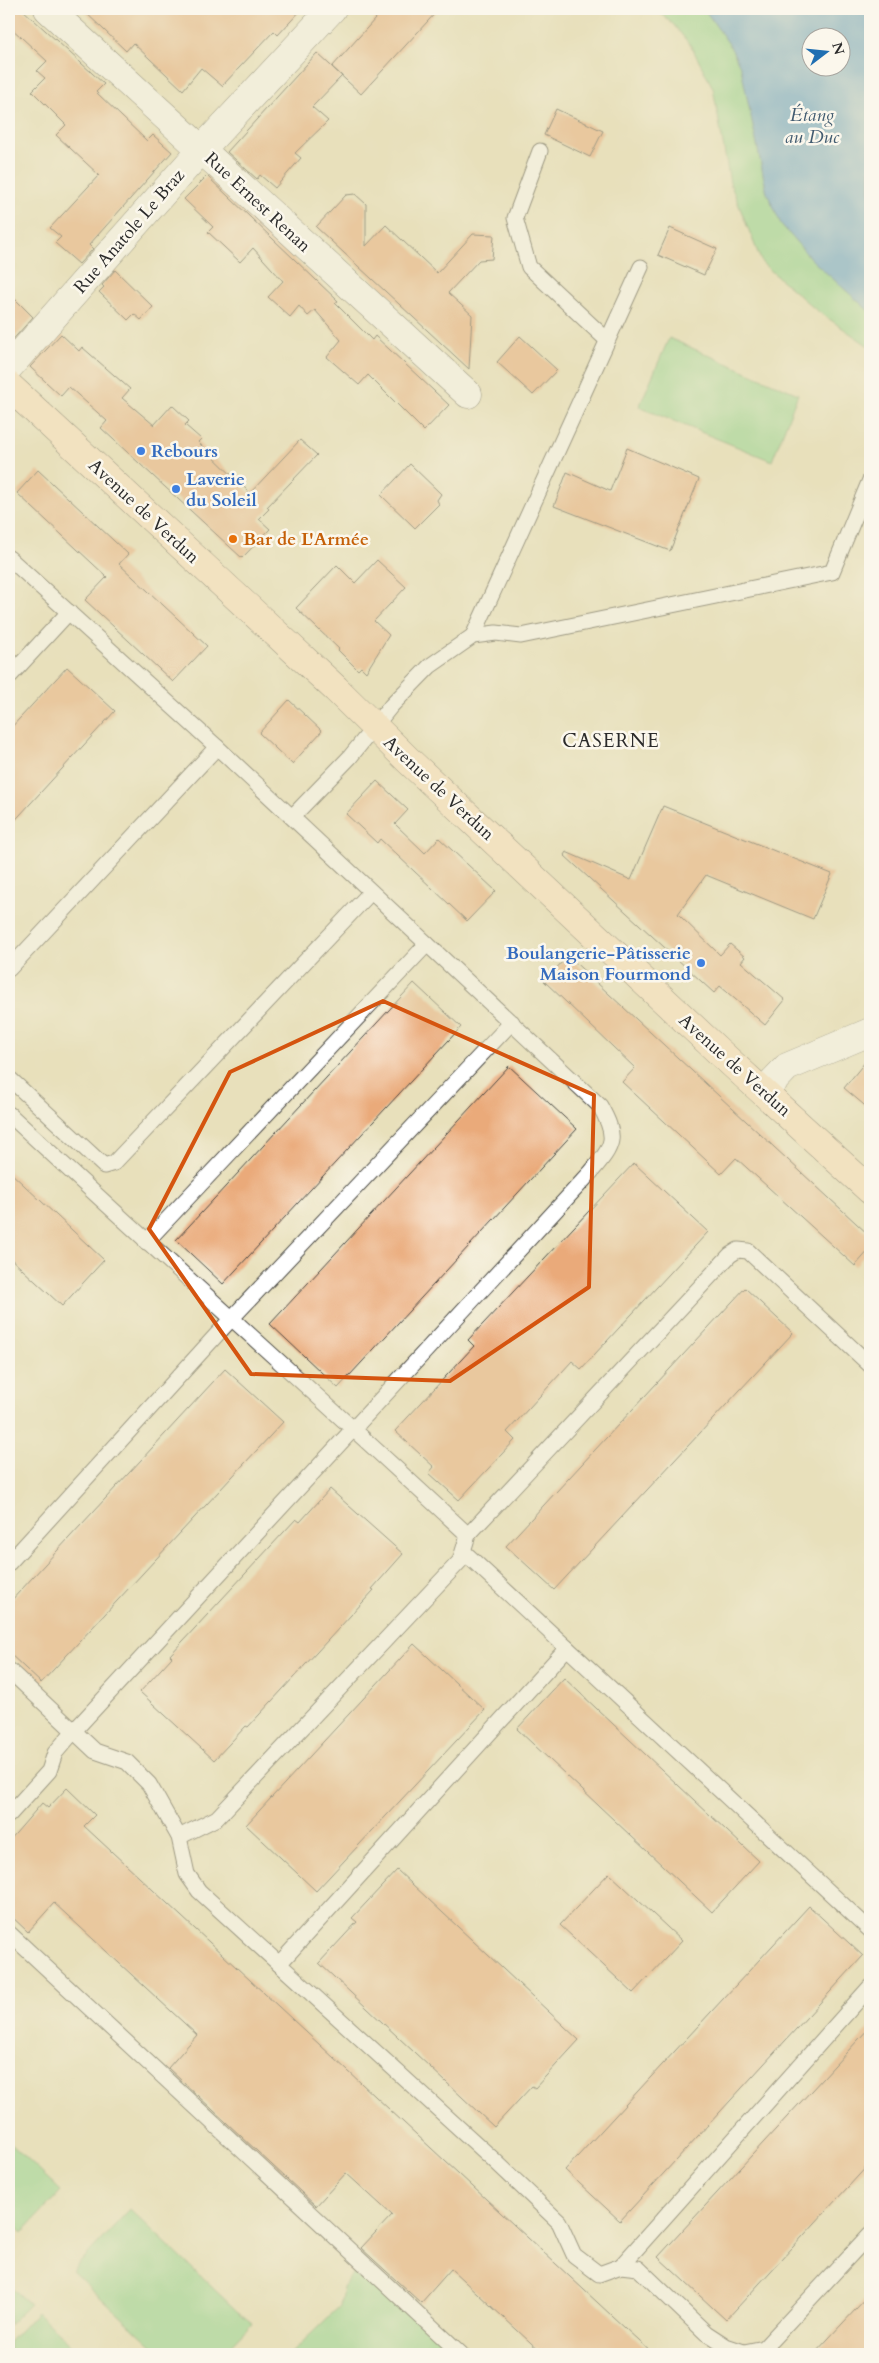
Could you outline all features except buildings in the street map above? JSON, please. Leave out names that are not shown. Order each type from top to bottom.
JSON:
[{"type":"main road","name":"Avenue de Verdun","points":[[9,386],[323,676],[375,728],[716,1049],[870,1190]]},
{"type":"street","name":"Rue Ernest Renan","points":[[48,9],[468,394]]},
{"type":"street","name":"Rue Anatole Le Braz","points":[[9,367],[201,150],[332,9]]},
{"type":"street","points":[[764,1091],[787,1067],[870,1032]]},
{"type":"lane","points":[[540,151],[515,218],[529,267],[607,340]]},
{"type":"lane","points":[[473,636],[641,267]]},
{"type":"lane","points":[[292,817],[375,728],[391,706],[430,666],[473,636],[496,633],[520,636],[832,572],[870,480]]},
{"type":"lane","points":[[9,558],[217,747],[600,1106],[611,1125],[613,1140],[607,1152],[591,1172],[353,1427],[73,1732],[56,1753],[49,1770],[9,1815]]},
{"type":"lane","points":[[9,677],[69,612]]},
{"type":"lane","points":[[9,969],[217,747]]},
{"type":"lane","points":[[9,1078],[104,1166],[114,1164],[371,892]]},
{"type":"lane","points":[[146,1242],[427,944]]},
{"type":"lane","points":[[9,1562],[230,1319],[512,1022]]},
{"type":"lane","points":[[9,1114],[230,1319],[353,1427],[468,1535]]},
{"type":"lane","points":[[179,1837],[217,1818],[460,1562],[468,1535],[715,1270],[738,1250],[748,1251],[870,1365]]},
{"type":"lane","points":[[464,1552],[870,1930]]},
{"type":"lane","points":[[279,1964],[568,1648]]},
{"type":"lane","points":[[9,1670],[95,1751],[127,1762],[149,1784],[179,1837],[187,1874],[199,1891],[494,2160],[559,2222],[574,2255],[599,2274],[621,2266],[638,2268],[706,2333],[726,2346],[744,2352],[764,2348],[870,2234]]},
{"type":"lane","points":[[9,1932],[461,2354]]},
{"type":"lane","points":[[621,2266],[870,1987]]},
{"type":"highlighted area","points":[[383,1001],[594,1095],[589,1287],[450,1381],[251,1374],[149,1229],[230,1072]]},
{"type":"green space","points":[[654,9],[704,9],[729,44],[741,68],[767,193],[781,224],[811,259],[870,312],[870,347],[816,310],[762,263],[730,183],[713,88],[691,46],[673,24]]},
{"type":"green space","points":[[669,338],[798,394],[772,461],[639,407]]},
{"type":"green space","points":[[9,2142],[61,2191],[22,2233],[9,2221]]},
{"type":"green space","points":[[130,2209],[252,2323],[222,2354],[161,2354],[72,2271]]},
{"type":"green space","points":[[362,2261],[472,2354],[290,2354],[340,2306],[343,2287]]},
{"type":"green space","points":[[9,2285],[30,2304],[9,2325]]},
{"type":"green space","points":[[37,2312],[80,2354],[9,2354],[9,2342]]},
{"type":"water","name":"Étang au Duc","points":[[704,9],[870,9],[870,312],[811,259],[781,224],[767,193],[741,68],[729,44]]},
{"type":"place","name":"Rebours","points":[[141,451]]},
{"type":"place","name":"Laverie du Soleil","points":[[176,489]]},
{"type":"place","name":"Bar de L'Armée","points":[[233,539]]},
{"type":"place","name":"Boulangerie-Pâtisserie Maison Fourmond","points":[[701,963]]},
{"type":"district","name":"CASERNE","points":[[611,740]]}]
